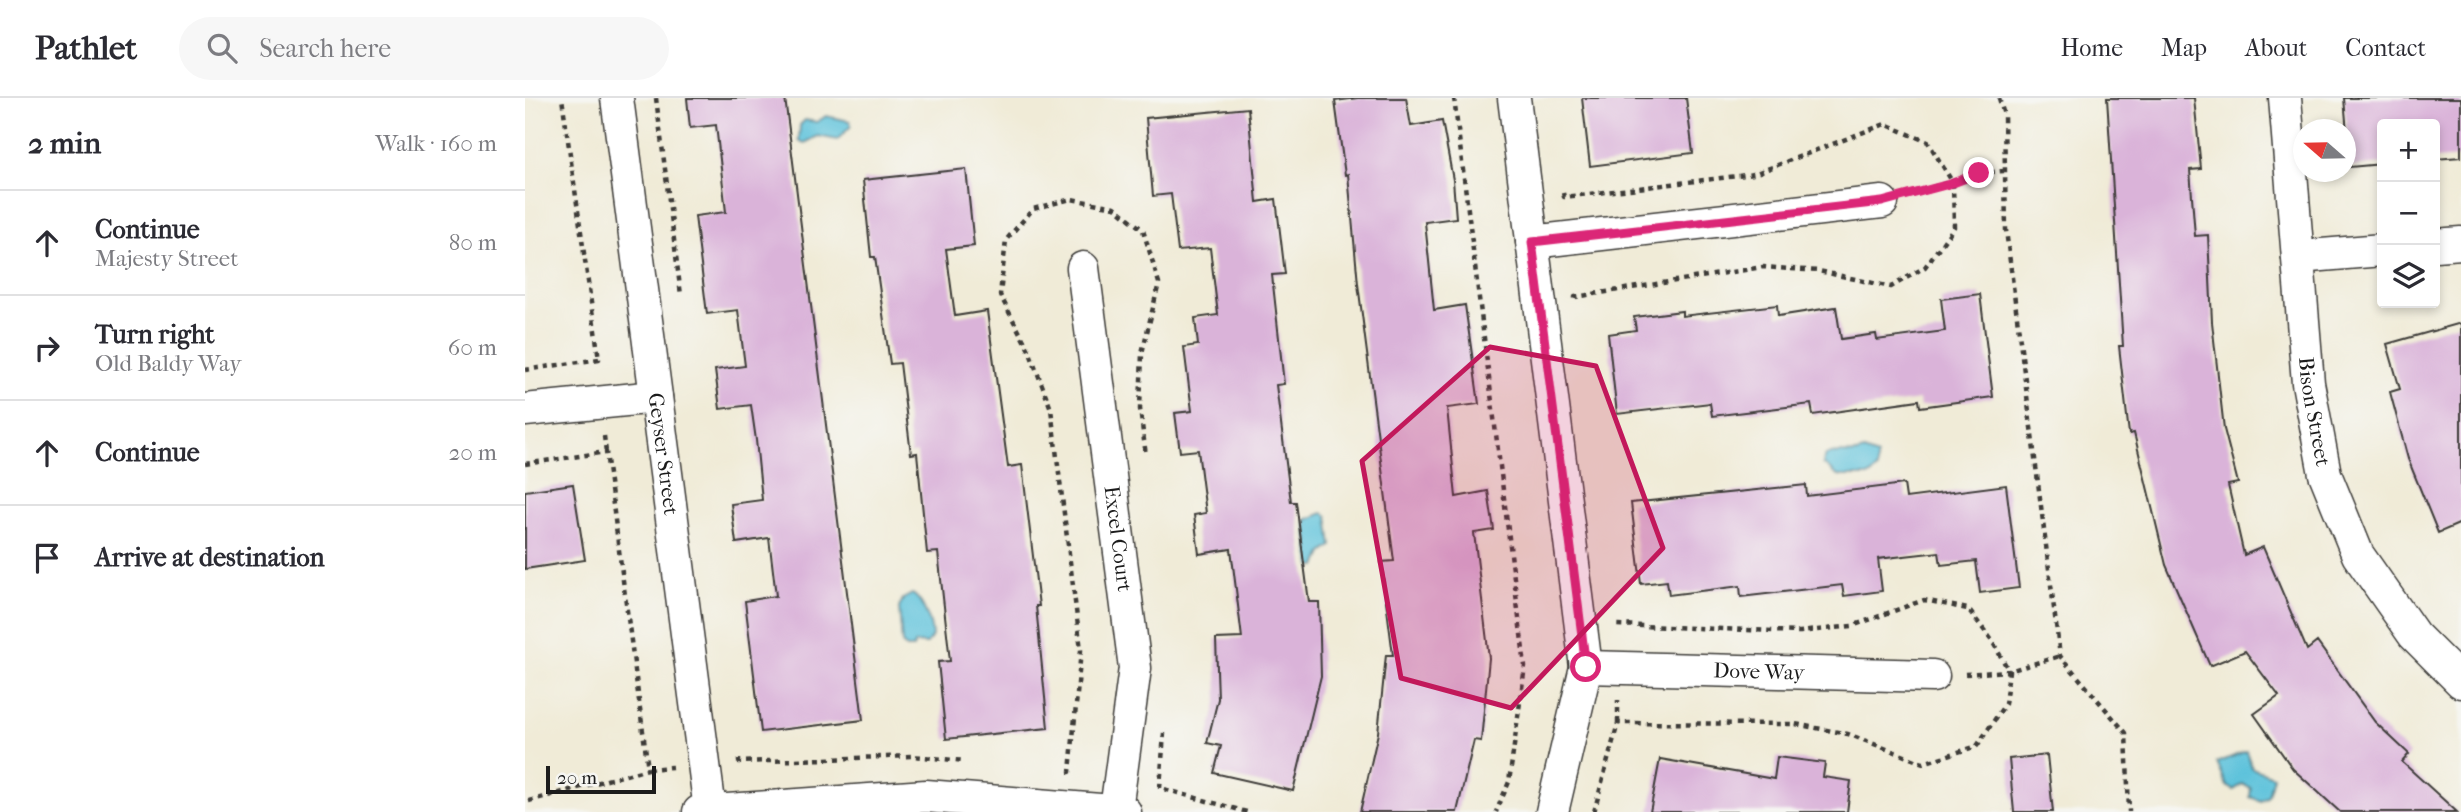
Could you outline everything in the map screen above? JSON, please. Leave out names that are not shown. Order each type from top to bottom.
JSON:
[{"type":"street","name":"Geyser Street","points":[[617,98],[656,397],[704,811]]},
{"type":"street","points":[[1514,98],[1586,667],[1552,812]]},
{"type":"street","name":"Bison Street","points":[[2285,98],[2308,383],[2325,474],[2358,555],[2414,635],[2461,682]]},
{"type":"street","points":[[1532,242],[1882,202]]},
{"type":"street","points":[[2440,245],[2461,243]]},
{"type":"street","points":[[2298,257],[2377,250]]},
{"type":"street","name":"Excel Court","points":[[1083,268],[1135,668],[1120,811]]},
{"type":"street","points":[[525,410],[656,397]]},
{"type":"street","name":"Dove Way","points":[[1586,667],[1933,676]]},
{"type":"street","points":[[704,811],[926,796],[1120,811]]},
{"type":"path","points":[[525,370],[599,359],[562,98]]},
{"type":"path","points":[[656,98],[682,306]]},
{"type":"path","points":[[1454,98],[1525,666],[1509,782],[1496,812]]},
{"type":"path","points":[[2000,98],[2004,115],[2005,230],[2060,656],[2126,733],[2129,812]]},
{"type":"path","points":[[1562,185],[1564,197],[1754,174],[1885,124],[1928,142],[1953,183],[1954,227],[1925,267],[1891,287],[1819,271],[1763,267],[1574,297],[1576,311]]},
{"type":"path","points":[[1882,202],[1953,183],[1979,173],[2004,171]]},
{"type":"path","points":[[1057,771],[1070,772],[1081,650],[1051,409],[1029,351],[1000,295],[1006,240],[1033,209],[1071,199],[1115,207],[1143,230],[1159,284],[1142,353],[1140,409],[1146,461]]},
{"type":"path","points":[[525,464],[606,452],[648,769],[525,802]]},
{"type":"path","points":[[1594,812],[1618,723],[1795,724],[1848,734],[1923,763],[1977,746],[2005,704],[2009,671],[1991,639],[1968,609],[1924,600],[1852,626],[1800,632],[1616,626],[1614,612]]},
{"type":"path","points":[[1933,676],[2009,671],[2060,656]]},
{"type":"path","points":[[1165,724],[1160,788],[1247,812]]},
{"type":"path","points":[[738,748],[739,762],[912,756],[978,763]]},
{"type":"highlighted area","points":[[1490,347],[1596,366],[1663,548],[1511,708],[1401,678],[1362,461]]},
{"type":"water","points":[[826,116],[850,121],[851,126],[837,140],[818,136],[805,143],[799,141],[800,125],[805,120],[817,122]]},
{"type":"water","points":[[1864,451],[1877,456],[1877,469],[1870,476],[1838,476],[1823,464],[1826,455]]},
{"type":"water","points":[[1323,513],[1328,516],[1332,546],[1323,553],[1317,566],[1311,566],[1306,520]]},
{"type":"water","points":[[912,594],[926,612],[932,636],[927,644],[915,643],[913,648],[906,648],[902,643],[899,608],[903,599]]},
{"type":"water","points":[[2246,751],[2252,768],[2273,776],[2268,796],[2261,801],[2250,797],[2251,788],[2242,784],[2234,790],[2227,786],[2217,763]]},
{"type":"building","points":[[687,98],[785,98],[863,720],[761,732],[745,601],[776,596],[769,538],[736,543],[731,504],[762,500],[756,440],[751,405],[720,409],[715,370],[745,366],[738,310],[707,314],[695,216],[726,212],[716,125],[690,128]]},
{"type":"building","points":[[1406,98],[1411,126],[1442,121],[1453,180],[1456,218],[1425,222],[1434,310],[1465,305],[1479,404],[1447,408],[1456,497],[1488,491],[1494,530],[1474,533],[1489,658],[1481,741],[1474,740],[1457,812],[1360,812],[1378,733],[1386,655],[1393,655],[1381,562],[1394,561],[1358,284],[1348,174],[1345,175],[1335,101]]},
{"type":"building","points":[[1582,98],[1686,98],[1693,153],[1590,166]]},
{"type":"building","points":[[2107,98],[2194,98],[2201,169],[2190,170],[2195,236],[2208,235],[2212,322],[2224,429],[2238,483],[2228,485],[2244,555],[2263,547],[2307,650],[2317,642],[2375,722],[2409,754],[2402,762],[2457,812],[2340,812],[2293,769],[2254,714],[2279,696],[2245,651],[2210,666],[2166,565],[2134,433],[2129,434],[2119,346],[2123,346]]},
{"type":"building","points":[[2344,98],[2461,98],[2461,157],[2440,159],[2440,119],[2377,119],[2377,164],[2356,166],[2356,119],[2346,119]]},
{"type":"building","points":[[1248,108],[1257,202],[1276,199],[1285,274],[1272,275],[1284,384],[1276,385],[1291,502],[1296,502],[1309,602],[1319,602],[1321,676],[1293,791],[1214,773],[1221,746],[1207,743],[1218,699],[1216,639],[1242,638],[1231,549],[1199,554],[1194,515],[1206,513],[1198,450],[1180,452],[1175,413],[1192,411],[1184,347],[1198,345],[1195,318],[1218,315],[1210,248],[1178,251],[1171,194],[1153,196],[1146,118]]},
{"type":"building","points":[[966,169],[974,246],[946,249],[955,316],[987,311],[1008,467],[1022,465],[1039,606],[1036,606],[1048,728],[946,739],[938,662],[950,661],[938,552],[927,553],[917,453],[911,454],[900,363],[890,364],[875,257],[871,257],[863,180]]},
{"type":"building","points":[[1980,294],[1993,397],[1920,407],[1919,400],[1813,415],[1811,404],[1712,416],[1710,403],[1617,414],[1608,334],[1636,330],[1634,317],[1682,311],[1682,316],[1777,305],[1778,316],[1836,307],[1841,339],[1876,334],[1877,340],[1945,331],[1941,299]]},
{"type":"building","points":[[2461,323],[2461,523],[2438,533],[2408,459],[2390,392],[2400,389],[2387,344]]},
{"type":"building","points":[[573,484],[585,560],[525,569],[525,491]]},
{"type":"building","points":[[1904,484],[1906,498],[2006,485],[2019,588],[1980,593],[1976,561],[1941,565],[1939,552],[1878,559],[1882,591],[1844,596],[1842,585],[1741,597],[1740,586],[1669,595],[1667,581],[1641,584],[1631,503],[1806,485],[1807,496]]},
{"type":"building","points":[[2047,755],[2053,812],[2014,812],[2009,759]]},
{"type":"building","points":[[1777,757],[1825,763],[1823,777],[1851,781],[1847,812],[1650,812],[1660,759],[1774,779]]},
{"type":"route","points":[[1586,667],[1532,242],[1882,202],[1953,183],[1979,173]]}]
